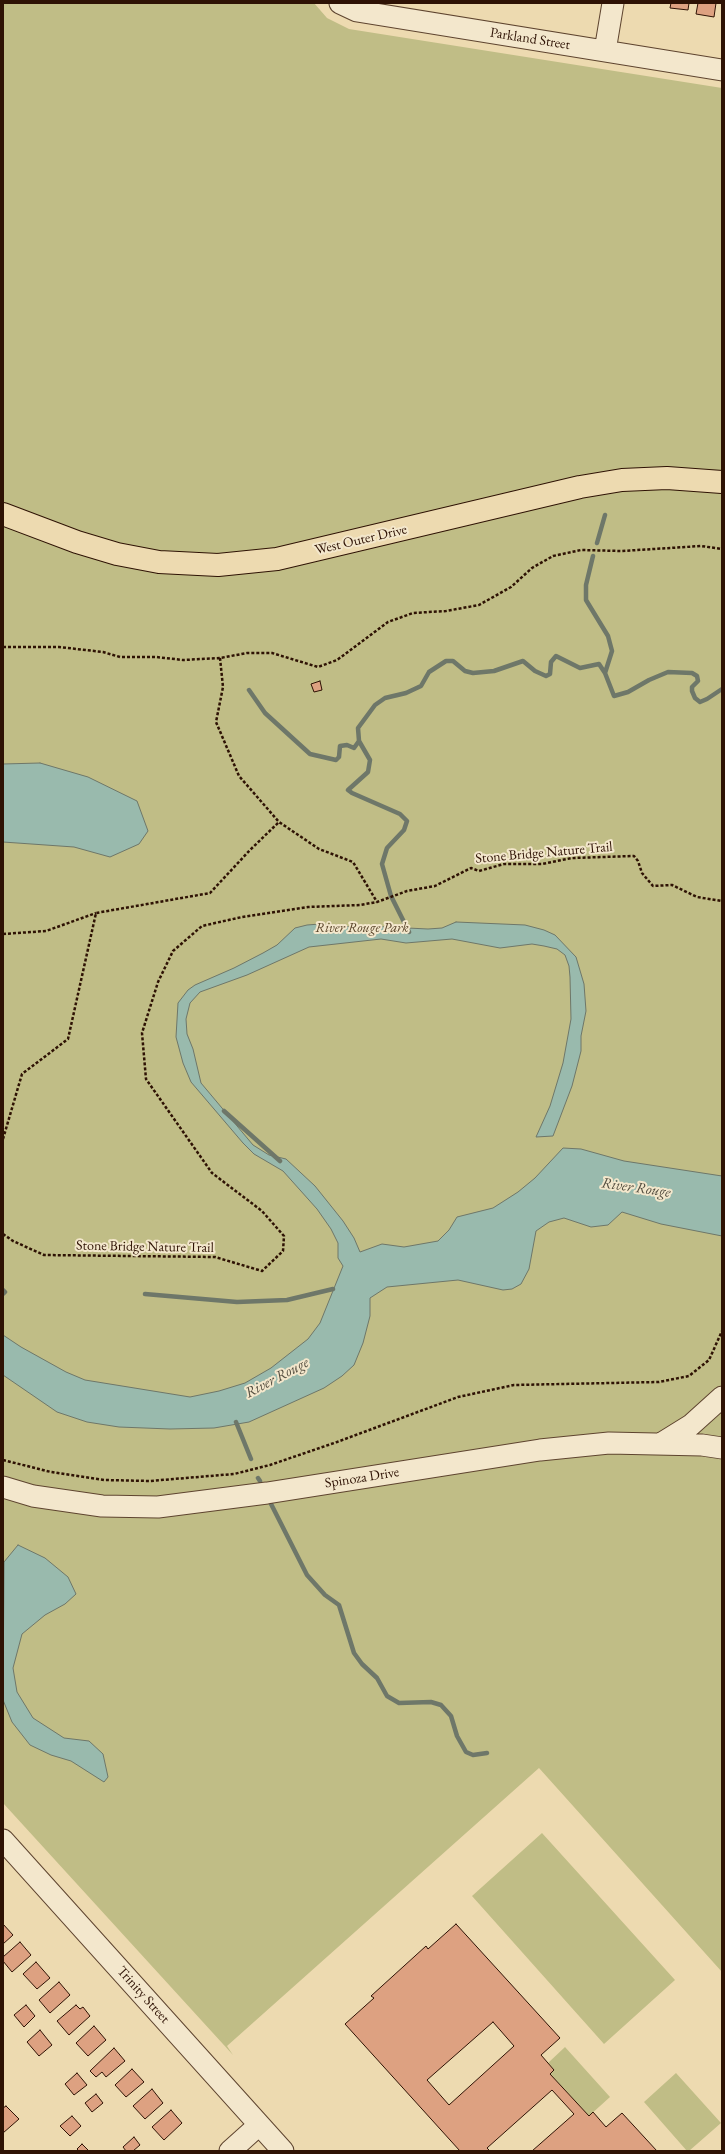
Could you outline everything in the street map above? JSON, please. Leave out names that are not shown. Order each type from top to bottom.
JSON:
[{"type":"main road","name":"West Outer Drive","points":[[3,514],[77,542],[117,554],[159,562],[218,565],[277,559],[580,487],[622,480],[667,478],[722,482]]},
{"type":"street","name":"Parkland Street","points":[[340,3],[357,11],[722,70]]},
{"type":"street","points":[[605,50],[613,3]]},
{"type":"street","points":[[662,1443],[691,1425],[722,1397]]},
{"type":"street","name":"Spinoza Drive","points":[[3,1487],[33,1496],[102,1506],[158,1507],[267,1493],[540,1450],[609,1443],[662,1443],[722,1448]]},
{"type":"street","name":"Trinity Street","points":[[3,1840],[283,2151]]},
{"type":"street","points":[[230,2151],[259,2125]]},
{"type":"path","points":[[3,647],[59,647],[103,652],[120,657],[156,657],[183,660],[220,658],[247,653],[272,653],[318,667],[337,660],[388,622],[413,614],[446,611],[479,605],[511,587],[532,568],[553,556],[581,550],[622,551],[701,546],[722,549]]},
{"type":"path","points":[[220,658],[223,687],[216,722],[239,776],[279,822],[319,848],[353,862],[377,902]]},
{"type":"path","points":[[3,934],[46,931],[96,913],[210,893],[250,850],[279,822]]},
{"type":"path","name":"Stone Bridge Nature Trail","points":[[3,1234],[13,1241],[44,1255],[215,1257],[262,1271],[283,1251],[284,1236],[262,1211],[212,1174],[146,1079],[142,1033],[158,982],[173,951],[202,926],[242,917],[308,907],[360,905],[377,902],[407,890],[435,886],[471,868],[479,871],[504,864],[542,864],[572,858],[634,856],[638,861],[642,873],[653,886],[672,885],[696,897],[722,901]]},
{"type":"path","points":[[3,1139],[22,1074],[68,1039],[96,913]]},
{"type":"path","points":[[3,1460],[50,1472],[104,1480],[150,1481],[234,1474],[292,1458],[465,1395],[514,1385],[659,1382],[690,1376],[709,1360],[722,1331]]},
{"type":"path","points":[[718,1340],[722,1343]]},
{"type":"green space","name":"River Rouge Park","points":[[3,3],[314,3],[327,18],[349,29],[722,88],[722,1972],[539,1768],[227,2046],[233,2055],[3,1803]]},
{"type":"green space","points":[[542,1833],[675,1980],[604,2044],[472,1896]]},
{"type":"green space","points":[[565,2047],[610,2097],[589,2116],[550,2074],[554,2070],[548,2063]]},
{"type":"green space","points":[[676,2073],[721,2123],[689,2151],[687,2151],[644,2102]]},
{"type":"water","points":[[40,763],[88,777],[137,801],[148,831],[139,844],[110,857],[74,847],[3,842],[3,764]]},
{"type":"water","name":"River Rouge","points":[[456,922],[525,925],[544,930],[555,935],[576,957],[584,984],[586,1011],[581,1036],[581,1051],[572,1086],[553,1136],[536,1137],[550,1106],[563,1063],[571,1019],[569,966],[565,955],[557,949],[532,944],[500,948],[452,939],[406,943],[381,939],[309,947],[247,975],[200,992],[190,1003],[186,1019],[187,1034],[193,1049],[201,1083],[253,1145],[269,1155],[286,1159],[315,1186],[343,1221],[354,1238],[360,1252],[382,1244],[404,1247],[438,1241],[449,1230],[457,1217],[493,1208],[518,1192],[535,1178],[563,1148],[581,1149],[624,1161],[722,1176],[722,1236],[661,1224],[622,1212],[608,1225],[591,1227],[564,1218],[549,1222],[536,1231],[529,1269],[521,1284],[512,1289],[503,1290],[458,1280],[387,1287],[370,1298],[370,1316],[363,1343],[354,1365],[342,1376],[324,1388],[249,1422],[214,1428],[170,1429],[119,1427],[87,1422],[57,1412],[3,1375],[3,1335],[21,1347],[66,1372],[85,1380],[190,1397],[219,1391],[245,1383],[271,1368],[308,1339],[320,1323],[343,1266],[338,1258],[338,1243],[331,1229],[317,1209],[283,1171],[254,1154],[191,1082],[183,1063],[176,1037],[178,1003],[188,990],[195,985],[234,968],[263,953],[277,945],[295,928],[320,924],[335,927],[367,926],[428,929],[442,928]]},
{"type":"water","points":[[18,1545],[45,1558],[68,1577],[76,1594],[65,1604],[45,1615],[22,1634],[13,1668],[17,1692],[33,1718],[64,1738],[89,1741],[103,1754],[108,1777],[104,1782],[71,1761],[51,1755],[30,1745],[12,1722],[3,1700],[4,1562]]},
{"type":"building","points":[[671,3],[689,3],[688,10],[670,8]]},
{"type":"building","points":[[698,3],[716,3],[714,17],[696,14]]},
{"type":"building","points":[[320,681],[322,690],[314,692],[311,684]]},
{"type":"building","points":[[3,1924],[13,1935],[3,1944]]},
{"type":"building","points":[[456,1924],[560,2038],[541,2055],[554,2070],[550,2074],[589,2116],[593,2112],[606,2127],[622,2113],[657,2151],[532,2151],[574,2114],[552,2090],[487,2148],[490,2151],[460,2151],[345,2024],[374,1998],[371,1996],[426,1946],[428,1949]],"holes":[[[493,2022],[514,2046],[449,2105],[427,2080]]]},
{"type":"building","points":[[20,1942],[31,1955],[12,1972],[3,1961],[3,1957]]},
{"type":"building","points":[[36,1962],[50,1978],[37,1989],[23,1974]]},
{"type":"building","points":[[59,1982],[70,1995],[50,2013],[39,2000]]},
{"type":"building","points":[[26,2005],[35,2016],[24,2027],[14,2015]]},
{"type":"building","points":[[76,2005],[80,2009],[83,2007],[90,2016],[69,2035],[57,2021]]},
{"type":"building","points":[[94,2026],[106,2040],[88,2056],[76,2043]]},
{"type":"building","points":[[40,2030],[52,2045],[39,2056],[27,2042]]},
{"type":"building","points":[[114,2048],[125,2061],[106,2077],[102,2072],[96,2077],[90,2071]]},
{"type":"building","points":[[132,2069],[144,2082],[126,2097],[115,2085]]},
{"type":"building","points":[[77,2073],[87,2085],[74,2095],[65,2084]]},
{"type":"building","points":[[152,2089],[163,2103],[145,2119],[133,2106]]},
{"type":"building","points":[[96,2094],[103,2103],[92,2112],[85,2103]]},
{"type":"building","points":[[6,2106],[19,2119],[3,2133],[3,2108]]},
{"type":"building","points":[[171,2110],[182,2123],[164,2140],[152,2127]]},
{"type":"building","points":[[72,2116],[81,2126],[70,2136],[60,2126]]},
{"type":"building","points":[[134,2137],[140,2145],[133,2151],[126,2151],[123,2147]]},
{"type":"building","points":[[82,2144],[88,2151],[79,2151],[77,2149]]},
{"type":"waterway","points":[[597,543],[605,515]]},
{"type":"waterway","points":[[593,556],[586,585],[586,600],[608,636],[612,651],[605,673]]},
{"type":"waterway","points":[[409,932],[391,896],[382,864],[387,848],[404,830],[407,821],[400,814],[348,790],[368,772],[370,760],[359,741],[358,728],[375,705],[385,698],[406,693],[421,686],[429,672],[446,661],[453,661],[465,671],[473,673],[494,671],[523,661],[535,671],[546,676],[550,674],[551,662],[556,656],[580,668],[599,664],[605,673],[614,696],[628,692],[649,680],[668,672],[692,673],[697,676],[698,681],[692,687],[692,691],[695,698],[700,702],[722,689]]},
{"type":"waterway","points":[[249,690],[265,713],[310,754],[336,760],[339,757],[340,746],[347,745],[354,748],[359,741]]},
{"type":"waterway","points":[[224,1111],[280,1161]]},
{"type":"waterway","points":[[145,1294],[237,1302],[287,1300],[333,1289]]},
{"type":"waterway","points":[[3,1290],[5,1292],[3,1294]]},
{"type":"waterway","points":[[236,1422],[251,1459]]},
{"type":"waterway","points":[[268,1498],[307,1575],[325,1595],[339,1605],[354,1653],[362,1664],[377,1678],[387,1696],[399,1703],[431,1702],[441,1705],[451,1716],[457,1736],[466,1752],[473,1755],[487,1753]]}]
